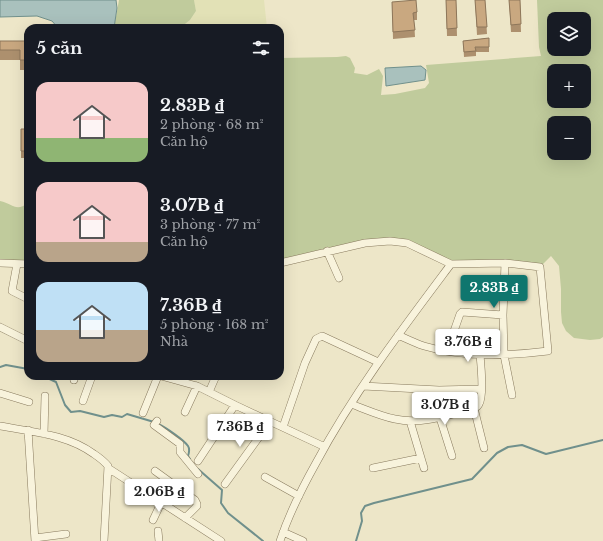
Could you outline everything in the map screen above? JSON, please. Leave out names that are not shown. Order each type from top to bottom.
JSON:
[{"type":"street","points":[[284,262],[365,243],[390,241],[407,243],[451,264],[504,263],[540,267],[548,351],[504,355],[480,355],[425,346],[398,335]]},
{"type":"street","points":[[327,251],[339,278]]},
{"type":"street","points":[[0,263],[24,264]]},
{"type":"street","points":[[504,263],[504,355],[512,395]]},
{"type":"street","points":[[17,264],[12,291],[24,297]]},
{"type":"street","points":[[280,541],[299,496],[325,447],[351,404],[378,362],[451,264]]},
{"type":"street","points":[[447,350],[462,312],[503,315]]},
{"type":"street","points":[[0,327],[24,339]]},
{"type":"street","points":[[283,427],[305,363],[316,339],[322,336],[378,362]]},
{"type":"street","points":[[351,404],[389,418],[410,421],[440,418],[474,408],[480,403],[480,355]]},
{"type":"street","points":[[83,401],[91,380]]},
{"type":"street","points":[[143,412],[156,380]]},
{"type":"street","points":[[175,380],[197,386],[325,447]]},
{"type":"street","points":[[208,392],[214,380]]},
{"type":"street","points":[[185,412],[197,386]]},
{"type":"street","points":[[363,386],[439,390],[481,389]]},
{"type":"street","points":[[0,393],[29,402]]},
{"type":"street","points":[[44,434],[45,396]]},
{"type":"street","points":[[198,461],[235,405]]},
{"type":"street","points":[[474,408],[484,448]]},
{"type":"street","points":[[440,418],[452,456]]},
{"type":"street","points":[[410,421],[424,468]]},
{"type":"street","points":[[225,484],[270,422]]},
{"type":"street","points":[[156,423],[180,444],[180,452],[198,474]]},
{"type":"street","points":[[0,426],[28,430],[74,442],[88,449],[105,462],[108,468],[104,541]]},
{"type":"street","points":[[28,430],[35,539],[66,534]]},
{"type":"street","points":[[373,468],[421,458]]},
{"type":"street","points":[[108,468],[221,541]]},
{"type":"street","points":[[155,471],[195,500],[197,506],[185,518]]},
{"type":"street","points":[[265,477],[299,496]]},
{"type":"street","points":[[153,520],[161,503]]},
{"type":"street","points":[[158,531],[159,541]]},
{"type":"street","points":[[284,532],[303,541]]},
{"type":"green space","points":[[119,0],[194,0],[196,11],[190,20],[185,24],[115,24]]},
{"type":"green space","points":[[194,0],[264,0],[267,24],[185,24],[190,20],[196,11]]},
{"type":"green space","points":[[537,0],[603,0],[603,337],[600,339],[590,340],[574,338],[566,331],[562,323],[559,266],[551,256],[542,265],[451,262],[390,239],[284,260],[284,58],[346,56],[350,58],[355,68],[354,73],[367,75],[379,69],[383,76],[381,95],[395,94],[425,88],[429,83],[426,65],[541,56],[539,47]]},
{"type":"green space","points":[[0,201],[17,207],[24,206],[24,262],[0,261]]},
{"type":"water","points":[[0,0],[116,0],[117,8],[115,24],[55,24],[52,21],[37,16],[0,17]]},
{"type":"water","points":[[421,66],[426,70],[425,80],[386,86],[385,68]]},
{"type":"building","points":[[416,0],[417,12],[413,13],[415,30],[393,32],[392,2]]},
{"type":"building","points":[[446,0],[456,0],[457,28],[447,29]]},
{"type":"building","points":[[475,0],[485,0],[487,27],[477,27]]},
{"type":"building","points":[[509,0],[520,0],[521,24],[511,25]]},
{"type":"building","points":[[489,38],[489,47],[475,47],[476,51],[464,52],[463,41]]},
{"type":"building","points":[[0,41],[24,41],[24,60],[20,60],[20,50],[0,50]]},
{"type":"building","points":[[21,129],[24,129],[24,151],[21,151]]},
{"type":"waterway","points":[[0,367],[6,365],[24,368]]},
{"type":"waterway","points":[[52,380],[56,382],[65,405],[71,412],[80,411],[104,417],[112,415],[122,417],[127,414],[154,422]]},
{"type":"waterway","points":[[158,424],[186,443],[189,448],[188,456],[190,459]]},
{"type":"waterway","points":[[356,541],[362,521],[361,513],[365,506],[472,479],[497,453],[508,447],[522,445],[546,454],[603,440]]},
{"type":"waterway","points":[[198,469],[222,490],[221,503],[228,513],[263,541]]}]
